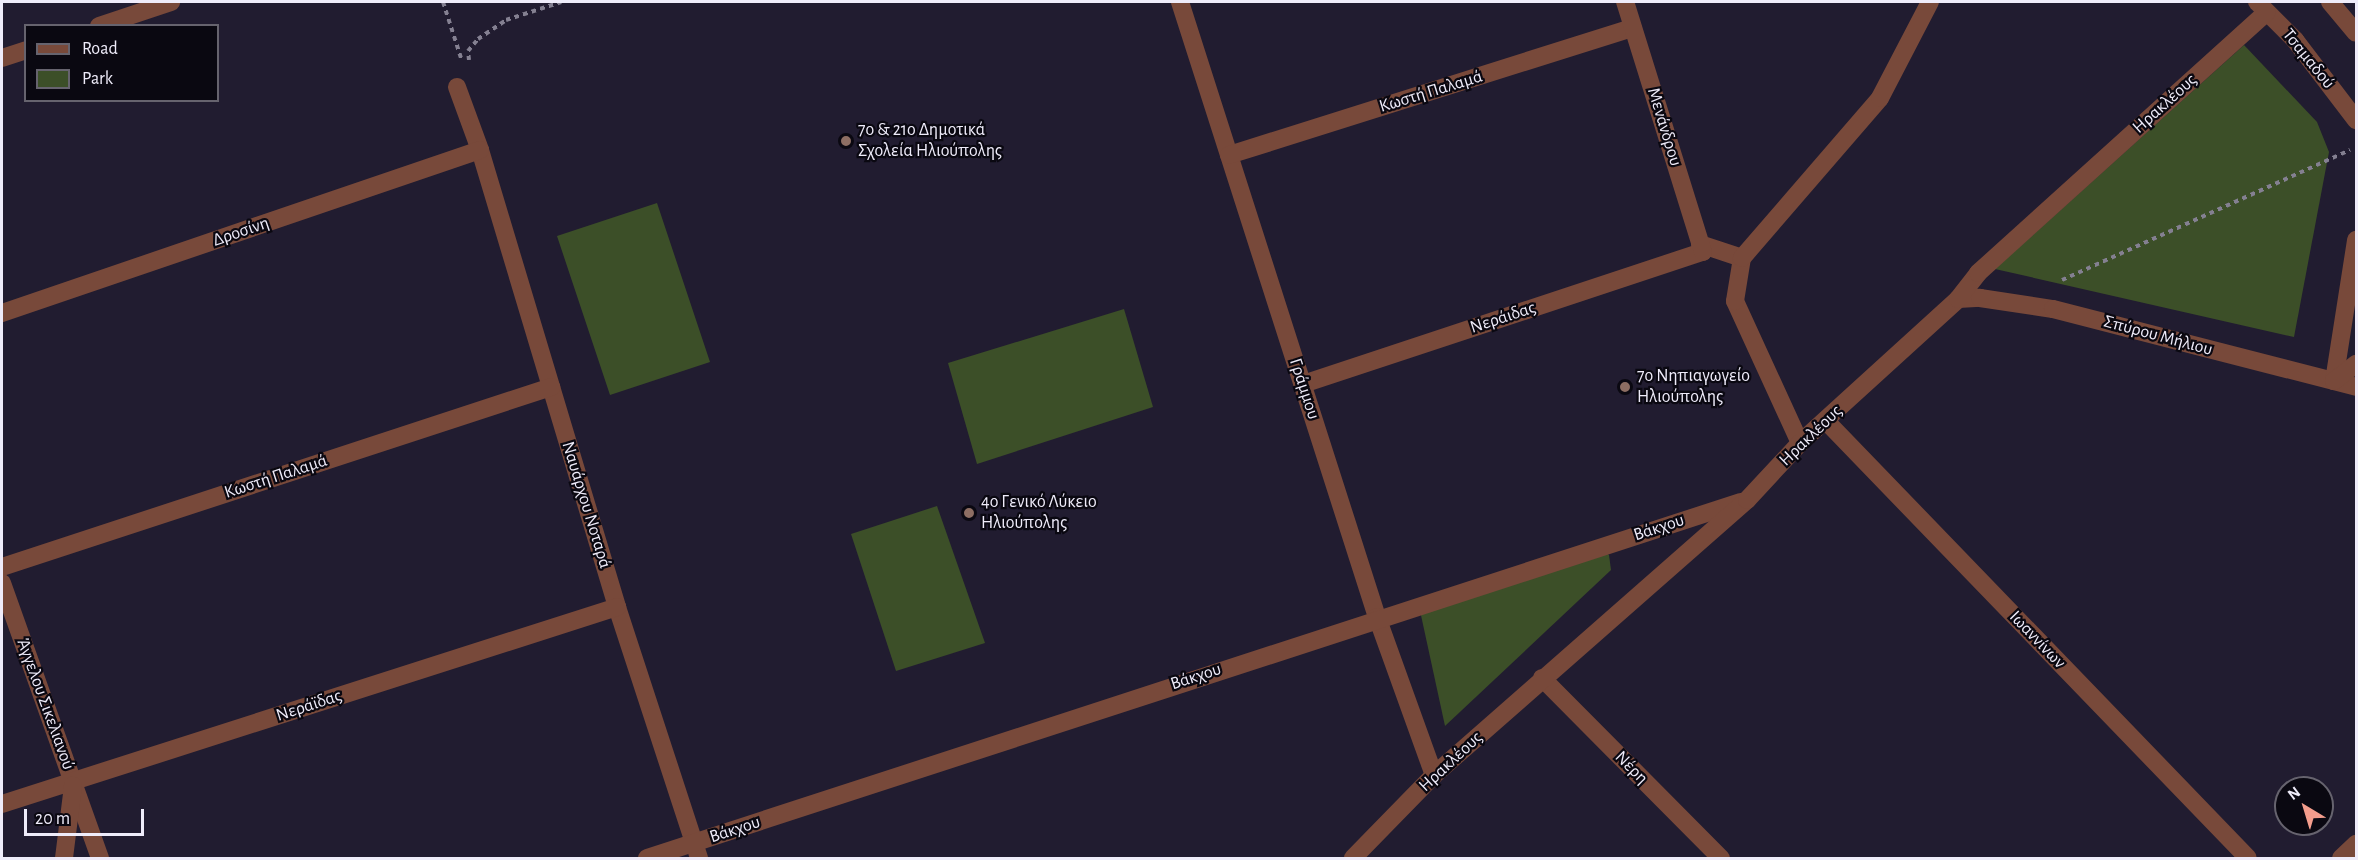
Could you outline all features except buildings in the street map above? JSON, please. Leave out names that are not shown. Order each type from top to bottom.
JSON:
[{"type":"street","points":[[105,24],[171,2]]},
{"type":"street","name":"Γράμμου","points":[[1180,2],[1377,617],[1434,776]]},
{"type":"street","name":"Μενάνδρου","points":[[1625,2],[1702,248]]},
{"type":"street","points":[[1800,444],[1735,301],[1742,258],[1880,98],[1930,2]]},
{"type":"street","points":[[2330,2],[2356,33]]},
{"type":"street","name":"Τσαμαδού","points":[[2262,7],[2295,40],[2356,120]]},
{"type":"street","name":"Ηρακλέους","points":[[1353,858],[1434,776],[1542,678],[1747,500],[1800,444],[1958,299],[1978,273],[2262,7]]},
{"type":"street","name":"Κωστή Παλαμά","points":[[1229,155],[1633,28]]},
{"type":"street","points":[[2,58],[24,51]]},
{"type":"street","name":"Ναυάρχου Νοταρά","points":[[462,83],[617,607],[696,851]]},
{"type":"street","name":"Δροσίνη","points":[[2,313],[480,150]]},
{"type":"street","points":[[2334,381],[2356,240]]},
{"type":"street","points":[[1702,248],[1742,258]]},
{"type":"street","name":"Νεράιδας","points":[[1303,384],[1702,248]]},
{"type":"street","name":"Σπύρου Μήλιου","points":[[1958,299],[1980,298],[2053,309],[2356,387]]},
{"type":"street","points":[[2334,381],[2356,364]]},
{"type":"street","name":"Κωστή Παλαμά","points":[[2,567],[551,387]]},
{"type":"street","name":"Ιωαννίνων","points":[[1826,421],[2248,858]]},
{"type":"street","name":"Βάκχου","points":[[647,858],[696,851],[1377,617],[1747,500]]},
{"type":"street","name":"Άγγελου Σικελιανού","points":[[2,583],[100,858]]},
{"type":"street","name":"Νεράϊδας","points":[[2,804],[617,607]]},
{"type":"street","name":"Νέρη","points":[[1542,678],[1721,858]]},
{"type":"street","points":[[64,858],[73,781]]},
{"type":"street","points":[[2342,858],[2356,844]]},
{"type":"path","points":[[443,2],[462,83]]},
{"type":"path","points":[[462,83],[468,51],[478,39],[506,20],[561,2]]},
{"type":"path","points":[[2056,282],[2356,147]]},
{"type":"green space","points":[[2244,45],[2317,122],[2329,152],[2294,337],[1995,269]]},
{"type":"green space","points":[[657,203],[710,362],[610,395],[557,236]]},
{"type":"green space","points":[[1124,309],[1153,407],[977,464],[948,363]]},
{"type":"green space","points":[[937,506],[985,643],[896,671],[851,534]]},
{"type":"green space","points":[[1599,548],[1609,555],[1611,570],[1445,726],[1419,606]]},
{"type":"place","name":"7ο & 21ο Δημοτικά Σχολεία Ηλιούπολης","points":[[846,141]]},
{"type":"place","name":"7ο Νηπιαγωγείο Ηλιούπολης","points":[[1625,387]]},
{"type":"place","name":"4ο Γενικό Λύκειο Ηλιούπολης","points":[[969,513]]}]
